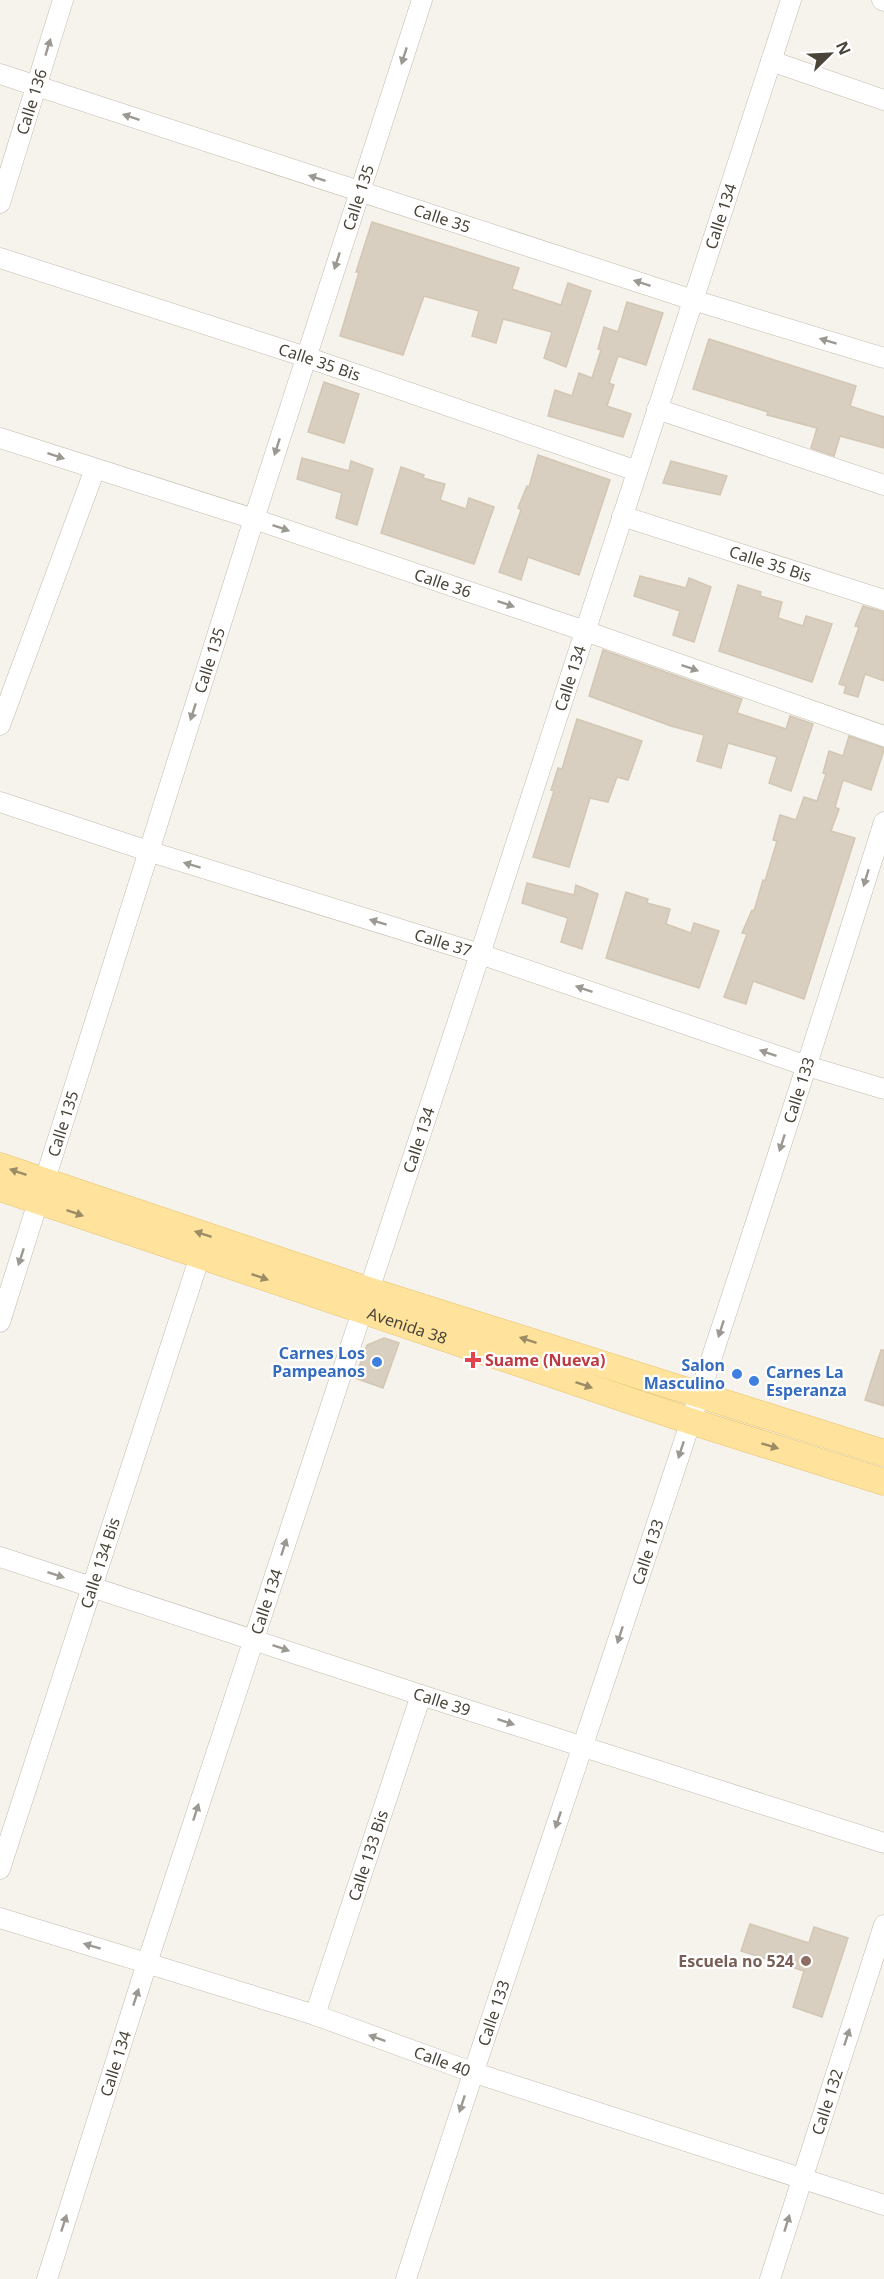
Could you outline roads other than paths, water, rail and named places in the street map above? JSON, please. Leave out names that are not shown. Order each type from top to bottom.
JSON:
[{"type":"main road","name":"Avenida 38","points":[[0,1166],[43,1191],[200,1256],[700,1394],[884,1453]]},
{"type":"main road","name":"Avenida 38","points":[[0,1188],[43,1191],[365,1300],[690,1421],[884,1482]]},
{"type":"street","name":"Calle 136","points":[[0,203],[63,0]]},
{"type":"street","name":"Calle 135","points":[[0,1322],[148,851],[422,0]]},
{"type":"street","name":"Calle 134","points":[[46,2279],[147,1963],[480,954],[791,0]]},
{"type":"street","points":[[771,61],[884,100]]},
{"type":"street","name":"Calle 35","points":[[0,74],[693,300],[884,358]]},
{"type":"street","name":"Calle 35 Bis","points":[[0,258],[306,357],[637,471]]},
{"type":"street","points":[[657,409],[884,485]]},
{"type":"street","name":"Calle 36","points":[[0,438],[254,519],[585,631],[884,736]]},
{"type":"street","points":[[0,725],[95,469]]},
{"type":"street","name":"Calle 35 Bis","points":[[622,516],[884,600]]},
{"type":"street","name":"Calle 37","points":[[0,802],[148,851],[480,954],[807,1066],[884,1089]]},
{"type":"street","name":"Calle 133","points":[[406,2279],[472,2072],[700,1394],[884,822]]},
{"type":"street","name":"Calle 134 Bis","points":[[0,1869],[200,1256]]},
{"type":"street","name":"Calle 39","points":[[0,1557],[884,1843]]},
{"type":"street","name":"Calle 133 Bis","points":[[315,2015],[421,1695]]},
{"type":"street","name":"Calle 40","points":[[0,1918],[315,2015],[472,2072],[884,2205]]},
{"type":"street","name":"Calle 132","points":[[770,2279],[884,1925]]},
{"type":"place","name":"Suame (Nueva)","points":[[473,1360]]},
{"type":"place","name":"Carnes Los Pampeanos","points":[[377,1362]]},
{"type":"place","name":"Salon Masculino","points":[[737,1374]]},
{"type":"place","name":"Carnes La Esperanza","points":[[754,1381]]},
{"type":"place","name":"Escuela no 524","points":[[806,1961]]}]
